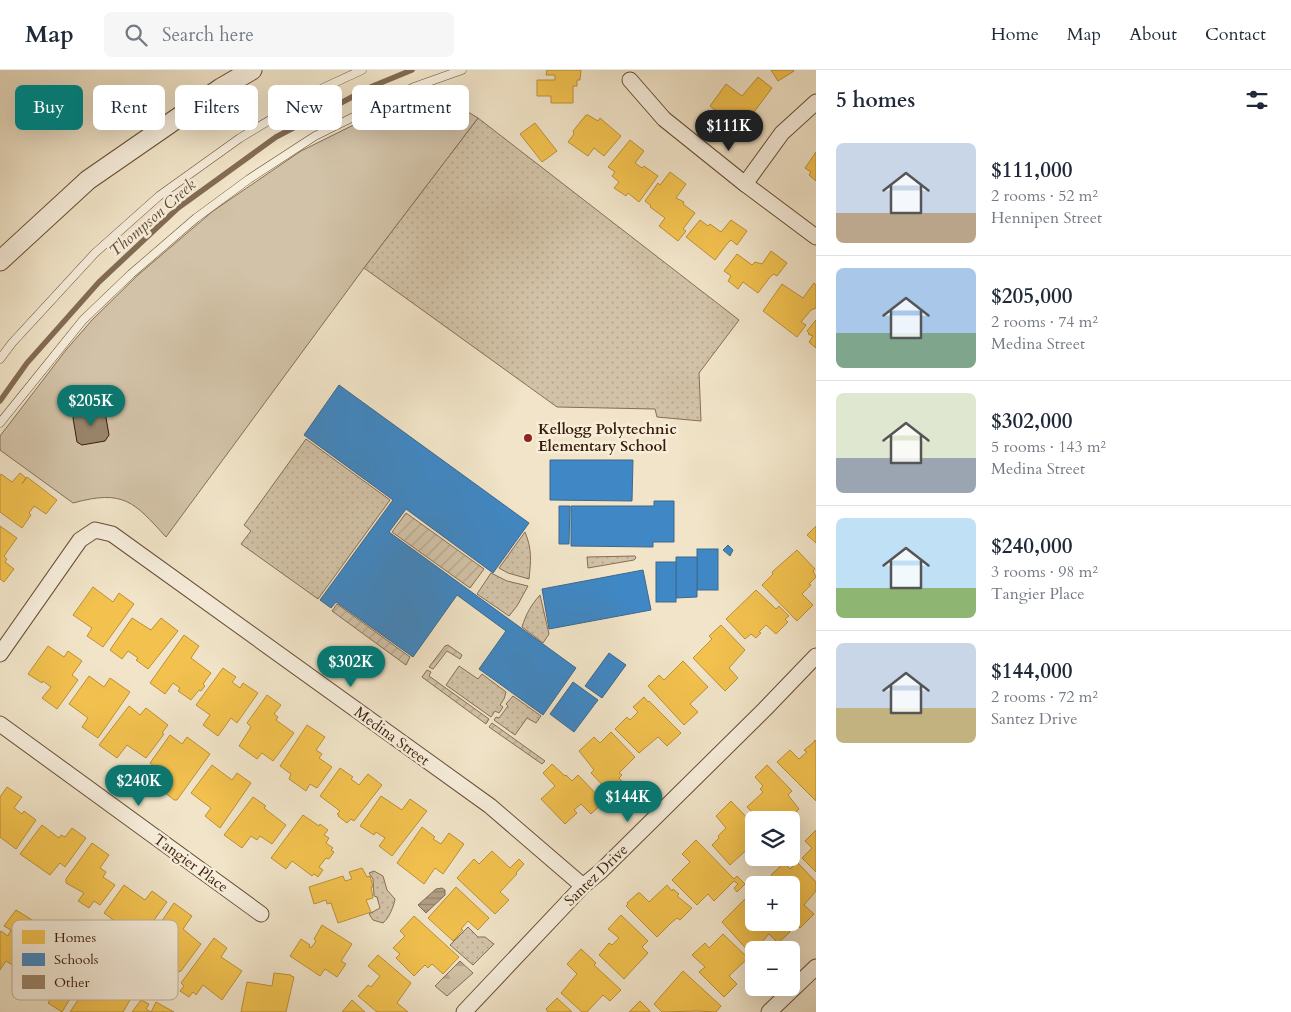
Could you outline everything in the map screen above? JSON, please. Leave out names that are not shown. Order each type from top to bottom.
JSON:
[{"type":"street","points":[[0,261],[88,180],[221,88],[252,70]]},
{"type":"street","points":[[630,80],[664,119],[745,184],[816,237]]},
{"type":"street","points":[[745,184],[782,133],[816,102]]},
{"type":"street","name":"Medina Street","points":[[0,654],[80,540],[95,530],[112,534],[490,806],[583,886]]},
{"type":"street","name":"Santez Drive","points":[[464,1012],[583,886],[601,871],[816,656]]},
{"type":"street","name":"Tangier Place","points":[[0,724],[261,914]]},
{"type":"street","points":[[769,1012],[816,967]]},
{"type":"lane","points":[[0,359],[12,343],[95,253],[158,196],[240,138],[323,88],[362,70]]},
{"type":"lane","points":[[0,423],[83,320],[131,274],[196,218],[249,179],[315,136],[414,87],[462,70]]},
{"type":"green space","points":[[469,113],[478,118],[469,130]]},
{"type":"green space","points":[[478,118],[739,320],[699,373],[701,421],[657,417],[655,409],[557,407],[364,268]]},
{"type":"green space","points":[[352,126],[352,130],[469,130],[364,268],[166,537],[145,515],[127,502],[105,497],[73,503],[0,450],[0,436],[66,350],[92,320],[138,275],[213,211],[301,151]]},
{"type":"green space","points":[[306,439],[390,500],[318,599],[241,544],[251,531],[244,525]]},
{"type":"green space","points":[[406,513],[484,569],[470,588],[392,532]]},
{"type":"green space","points":[[525,532],[530,555],[529,579],[508,573],[499,568]]},
{"type":"green space","points":[[635,556],[634,560],[588,568],[587,557]]},
{"type":"green space","points":[[491,573],[507,581],[528,586],[509,616],[477,594]]},
{"type":"green space","points":[[540,595],[549,634],[543,643],[522,627],[529,610]]},
{"type":"green space","points":[[337,604],[410,657],[406,665],[332,611]]},
{"type":"green space","points":[[448,645],[462,655],[460,659],[447,651],[433,669],[429,667],[445,646]]},
{"type":"green space","points":[[459,666],[478,679],[482,674],[506,692],[500,705],[503,707],[499,713],[495,711],[491,717],[446,685]]},
{"type":"green space","points":[[427,670],[431,672],[429,676],[489,719],[486,724],[422,677]]},
{"type":"green space","points":[[513,696],[541,716],[536,723],[527,718],[515,735],[494,720],[496,717],[499,718],[508,706],[506,704]]},
{"type":"green space","points":[[492,723],[545,761],[542,764],[489,727]]},
{"type":"green space","points":[[374,871],[383,876],[387,890],[395,899],[391,912],[383,923],[373,920],[369,914],[380,908],[377,897],[374,896],[373,879],[369,873]]},
{"type":"green space","points":[[468,927],[478,937],[485,937],[494,944],[473,965],[450,945]]},
{"type":"green space","points":[[460,961],[473,973],[447,996],[435,986]]},
{"type":"shaded area","points":[[442,888],[445,890],[445,895],[426,913],[418,905],[436,889]]},
{"type":"building: Homes","points":[[547,70],[581,70],[577,86],[573,86],[573,103],[551,103],[551,96],[537,96],[537,80],[555,80],[555,75],[546,75]]},
{"type":"building: Homes","points":[[771,70],[793,70],[794,71],[778,81]]},
{"type":"building: Homes","points":[[758,77],[772,88],[751,116],[753,118],[751,121],[748,119],[743,125],[723,112],[721,115],[710,106],[726,84],[742,96]]},
{"type":"building: Homes","points":[[586,115],[598,121],[600,118],[621,136],[604,156],[594,148],[588,156],[568,142],[574,134],[573,131]]},
{"type":"building: Homes","points":[[535,123],[557,151],[542,162],[520,134]]},
{"type":"building: Homes","points":[[630,140],[644,151],[635,163],[642,168],[644,166],[658,176],[639,202],[628,193],[626,196],[614,188],[619,182],[612,176],[615,172],[608,167]]},
{"type":"building: Homes","points":[[816,152],[816,181],[809,175],[811,172],[805,168]]},
{"type":"building: Homes","points":[[670,172],[686,184],[676,198],[684,202],[683,204],[695,213],[683,229],[686,231],[678,241],[659,226],[665,218],[645,201],[658,183],[660,185]]},
{"type":"building: Homes","points":[[700,220],[721,232],[731,220],[747,231],[737,245],[731,240],[715,260],[686,237]]},
{"type":"building: Homes","points":[[771,251],[787,263],[777,276],[774,274],[770,277],[758,293],[743,282],[738,289],[728,281],[731,276],[724,271],[737,254],[752,265],[755,262],[762,264]]},
{"type":"building: Homes","points":[[814,283],[816,285],[816,308],[811,310],[801,322],[806,325],[797,337],[763,311],[782,284],[803,298]]},
{"type":"building: Homes","points":[[816,320],[816,348],[809,342],[813,336],[808,334],[807,331]]},
{"type":"building: Homes","points":[[20,473],[26,478],[22,484],[27,477],[57,500],[46,514],[34,506],[29,513],[31,515],[22,528],[0,512],[1,474],[12,482]]},
{"type":"building: Homes","points":[[0,526],[17,538],[4,556],[7,559],[5,562],[14,569],[4,582],[0,579]]},
{"type":"building: Homes","points":[[816,526],[816,543],[807,535]]},
{"type":"building: Homes","points":[[797,550],[815,569],[813,571],[816,577],[802,594],[813,605],[797,621],[762,585],[773,574],[772,572]]},
{"type":"building: Homes","points":[[93,587],[113,602],[119,593],[134,604],[103,647],[87,636],[92,628],[73,615]]},
{"type":"building: Homes","points":[[756,590],[776,609],[779,606],[789,616],[785,619],[788,622],[776,634],[766,625],[756,638],[751,634],[745,639],[726,619]]},
{"type":"building: Homes","points":[[132,618],[151,630],[161,618],[178,631],[148,669],[128,651],[122,659],[110,650]]},
{"type":"building: Homes","points":[[721,625],[745,650],[729,668],[738,678],[725,691],[693,658],[712,639],[709,636]]},
{"type":"building: Homes","points":[[184,635],[199,646],[191,658],[211,673],[203,684],[205,686],[191,700],[178,691],[180,688],[173,683],[165,694],[150,683]]},
{"type":"building: Homes","points":[[48,646],[64,657],[68,651],[82,661],[72,675],[78,680],[57,709],[42,698],[51,687],[28,674]]},
{"type":"building: Homes","points":[[683,661],[708,687],[690,704],[698,712],[684,725],[648,686],[659,675],[664,680]]},
{"type":"building: Homes","points":[[223,668],[236,677],[232,682],[240,688],[243,683],[258,693],[237,723],[231,718],[218,736],[203,725],[210,715],[196,705]]},
{"type":"building: Homes","points":[[89,676],[104,687],[110,678],[130,692],[98,738],[82,727],[88,718],[69,704]]},
{"type":"building: Homes","points":[[267,695],[281,705],[274,714],[278,717],[276,720],[294,733],[273,761],[262,753],[257,759],[239,746],[251,727],[247,723]]},
{"type":"building: Homes","points":[[644,697],[681,733],[667,746],[658,737],[639,753],[615,729],[627,717],[630,720],[638,712],[633,707]]},
{"type":"building: Homes","points":[[129,706],[140,715],[146,708],[168,725],[162,733],[164,734],[146,758],[127,745],[117,758],[99,745]]},
{"type":"building: Homes","points":[[307,725],[325,737],[316,750],[322,754],[319,758],[332,767],[317,788],[310,784],[306,791],[289,779],[291,774],[280,766]]},
{"type":"building: Homes","points":[[611,732],[635,757],[619,773],[622,775],[619,778],[627,787],[615,798],[591,773],[594,770],[579,751],[594,737],[600,743]]},
{"type":"building: Homes","points":[[170,735],[182,744],[187,737],[210,754],[177,800],[174,800],[162,790],[169,778],[150,763]]},
{"type":"building: Homes","points":[[815,740],[816,801],[777,762],[790,750],[799,759],[807,752],[804,750]]},
{"type":"building: Homes","points":[[552,764],[572,781],[578,775],[604,802],[591,814],[581,804],[574,810],[577,813],[565,824],[541,799],[555,786],[543,773]]},
{"type":"building: Homes","points":[[212,765],[232,780],[237,773],[251,783],[220,828],[205,816],[211,808],[191,793]]},
{"type":"building: Homes","points":[[767,765],[792,791],[788,795],[799,809],[797,811],[751,811],[747,807],[763,792],[760,789],[763,786],[755,777]]},
{"type":"building: Homes","points":[[340,768],[353,777],[351,779],[359,785],[368,774],[382,785],[354,821],[351,819],[347,823],[338,816],[337,814],[340,811],[320,796]]},
{"type":"building: Homes","points":[[7,787],[22,797],[14,808],[22,814],[24,811],[36,820],[16,849],[0,837],[0,797]]},
{"type":"building: Homes","points":[[381,796],[402,810],[410,799],[427,811],[392,856],[379,846],[385,838],[376,832],[374,835],[360,826]]},
{"type":"building: Homes","points":[[253,797],[266,806],[264,808],[286,825],[272,844],[260,836],[257,840],[251,836],[242,848],[224,835]]},
{"type":"building: Homes","points":[[731,801],[745,816],[745,851],[730,865],[712,845],[726,828],[716,816]]},
{"type":"building: Homes","points":[[303,815],[328,830],[324,835],[329,838],[326,843],[333,848],[331,850],[334,852],[319,867],[323,870],[318,877],[314,874],[312,876],[292,861],[286,869],[271,858]]},
{"type":"building: Homes","points":[[42,825],[59,838],[61,835],[65,837],[72,828],[86,838],[65,867],[60,863],[50,875],[20,854]]},
{"type":"building: Homes","points":[[422,827],[435,837],[433,839],[441,844],[449,833],[464,844],[443,874],[435,868],[424,884],[397,863]]},
{"type":"building: Homes","points":[[816,830],[816,872],[802,858],[812,848],[805,841]]},
{"type":"building: Homes","points":[[696,840],[734,879],[737,876],[745,884],[737,892],[734,888],[738,884],[734,881],[714,901],[708,894],[697,905],[672,880],[690,862],[682,854]]},
{"type":"building: Homes","points":[[92,843],[109,855],[100,868],[106,872],[103,877],[115,885],[100,905],[94,901],[89,908],[78,901],[84,893],[66,883],[66,879]]},
{"type":"building: Homes","points":[[492,851],[510,868],[519,859],[524,864],[500,892],[509,900],[495,914],[457,878],[474,859],[479,864]]},
{"type":"building: Homes","points":[[800,865],[816,882],[816,891],[804,905],[814,914],[800,928],[800,876],[771,875],[781,866],[787,866],[790,869],[793,866]]},
{"type":"building: Homes","points":[[362,868],[367,877],[370,876],[373,887],[371,887],[373,898],[366,900],[371,912],[338,923],[331,903],[327,904],[326,900],[314,904],[309,887],[343,876],[345,881],[352,879],[349,872]]},
{"type":"building: Homes","points":[[124,885],[145,900],[152,891],[167,902],[154,920],[113,920],[104,913]]},
{"type":"building: Homes","points":[[667,885],[672,891],[673,889],[679,894],[677,896],[692,908],[680,920],[677,918],[657,937],[626,906],[638,893],[649,902]]},
{"type":"building: Homes","points":[[456,887],[489,918],[478,930],[468,921],[453,941],[428,918]]},
{"type":"building: Homes","points":[[745,899],[745,931],[790,932],[780,941],[776,941],[769,934],[763,941],[745,941],[745,947],[722,922]]},
{"type":"building: Homes","points":[[174,903],[192,916],[183,929],[201,944],[181,971],[178,972],[178,920],[163,920]]},
{"type":"building: Homes","points":[[16,910],[32,920],[12,920],[12,965],[6,961],[0,970],[0,933],[1,931],[8,936],[11,930],[4,926]]},
{"type":"building: Homes","points":[[621,915],[648,941],[642,947],[648,953],[624,979],[599,955],[609,943],[612,945],[619,938],[608,929]]},
{"type":"building: Homes","points":[[414,916],[459,957],[443,974],[432,964],[428,968],[425,965],[414,976],[396,958],[400,954],[393,948],[405,936],[400,931]]},
{"type":"building: Homes","points":[[322,925],[352,944],[341,961],[346,964],[337,977],[325,969],[320,976],[290,956],[301,939],[310,945],[309,947],[311,948]]},
{"type":"building: Homes","points":[[723,934],[745,955],[745,961],[729,976],[737,984],[724,997],[699,972],[705,967],[692,955],[705,943],[709,948]]},
{"type":"building: Homes","points":[[214,938],[227,948],[221,957],[242,971],[222,1000],[203,985],[196,995],[193,992],[189,997],[180,991],[184,986],[181,983]]},
{"type":"building: Homes","points":[[581,949],[596,963],[594,965],[621,990],[610,1001],[603,995],[587,1012],[582,1012],[561,993],[577,974],[567,964]]},
{"type":"building: Homes","points":[[378,955],[411,983],[397,1003],[408,1012],[377,1012],[358,996],[368,985],[371,987],[380,976],[368,966]]},
{"type":"building: Homes","points":[[683,971],[721,1006],[716,1012],[662,1012],[654,1004]]},
{"type":"building: Homes","points":[[274,973],[294,977],[286,1012],[241,1012],[247,982],[272,986]]},
{"type":"building: Homes","points":[[557,998],[572,1012],[548,1012],[546,1009]]},
{"type":"building: Homes","points":[[50,1000],[69,1000],[62,1012],[48,1003]]},
{"type":"building: Homes","points":[[78,1000],[130,1000],[123,1012],[70,1012]]},
{"type":"building: Homes","points":[[141,1000],[149,1004],[146,1009],[151,1012],[132,1012]]},
{"type":"building: Homes","points":[[352,1000],[365,1012],[342,1012]]},
{"type":"building: Homes","points":[[640,1001],[650,1012],[629,1012]]},
{"type":"building: Homes","points":[[156,1002],[174,1012],[151,1012]]},
{"type":"building: Schools","points":[[339,385],[529,523],[493,573],[406,509],[389,532],[576,668],[543,715],[479,669],[506,631],[457,595],[413,657],[336,602],[331,608],[320,600],[393,500],[304,435]]},
{"type":"building: Schools","points":[[550,460],[633,460],[632,501],[550,500]]},
{"type":"building: Schools","points":[[654,501],[674,501],[674,542],[653,542],[653,547],[571,546],[571,506],[654,506]]},
{"type":"building: Schools","points":[[559,506],[570,506],[569,544],[559,544]]},
{"type":"building: Schools","points":[[728,545],[733,550],[730,556],[723,550]]},
{"type":"building: Schools","points":[[697,549],[718,549],[718,590],[697,590]]},
{"type":"building: Schools","points":[[676,557],[697,557],[697,597],[676,598]]},
{"type":"building: Schools","points":[[656,562],[676,562],[676,602],[656,602]]},
{"type":"building: Schools","points":[[643,570],[651,610],[549,629],[542,589]]},
{"type":"building: Schools","points":[[609,653],[626,665],[602,698],[585,686]]},
{"type":"building: Schools","points":[[573,682],[598,700],[574,732],[550,714]]},
{"type":"building: Other","points":[[99,409],[105,412],[109,435],[105,441],[82,445],[77,442],[73,418],[76,412]]},
{"type":"waterway","name":"Thompson Creek","points":[[0,401],[27,363],[99,282],[178,208],[276,137],[373,86],[412,70]]},
{"type":"place","name":"Kellogg Polytechnic Elementary School","points":[[528,438]]}]
